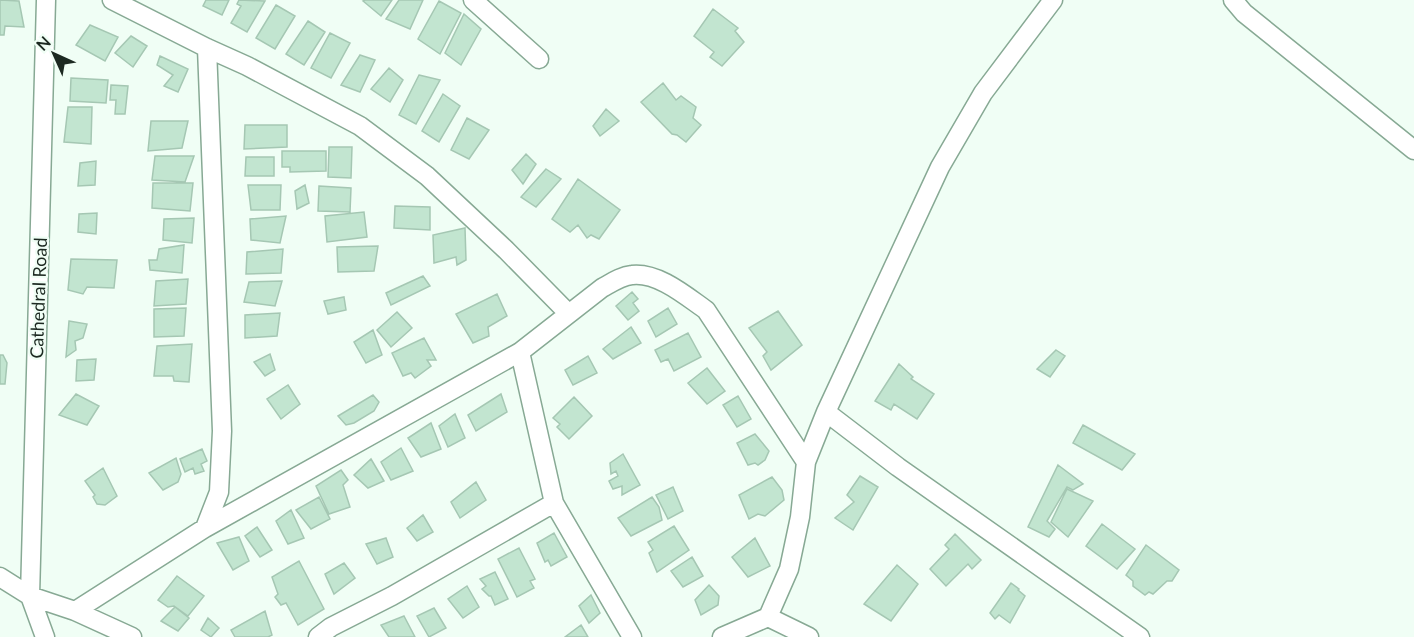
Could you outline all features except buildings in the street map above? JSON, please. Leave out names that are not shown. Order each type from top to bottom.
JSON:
[{"type":"street","name":"Cathedral Road","points":[[30,596],[46,0]]},
{"type":"street","points":[[111,0],[247,66],[360,126],[427,176],[506,250],[568,313]]},
{"type":"street","points":[[473,0],[539,59]]},
{"type":"street","points":[[722,637],[768,617],[789,570],[800,517],[806,462],[826,412],[940,167],[983,93],[1053,0]]},
{"type":"street","points":[[1233,0],[1244,13],[1414,150]]},
{"type":"street","points":[[205,528],[219,492],[222,431],[207,48]]},
{"type":"street","points":[[75,611],[205,528],[520,352],[602,288],[631,275],[646,275],[685,295],[706,310],[806,462]]},
{"type":"street","points":[[520,352],[554,503],[632,637]]},
{"type":"street","points":[[826,412],[898,467],[1140,637]]},
{"type":"street","points":[[318,637],[330,627],[392,596],[554,503]]},
{"type":"street","points":[[0,577],[30,596],[75,611],[132,637]]},
{"type":"street","points":[[30,596],[45,637]]},
{"type":"street","points":[[768,617],[809,637]]}]
